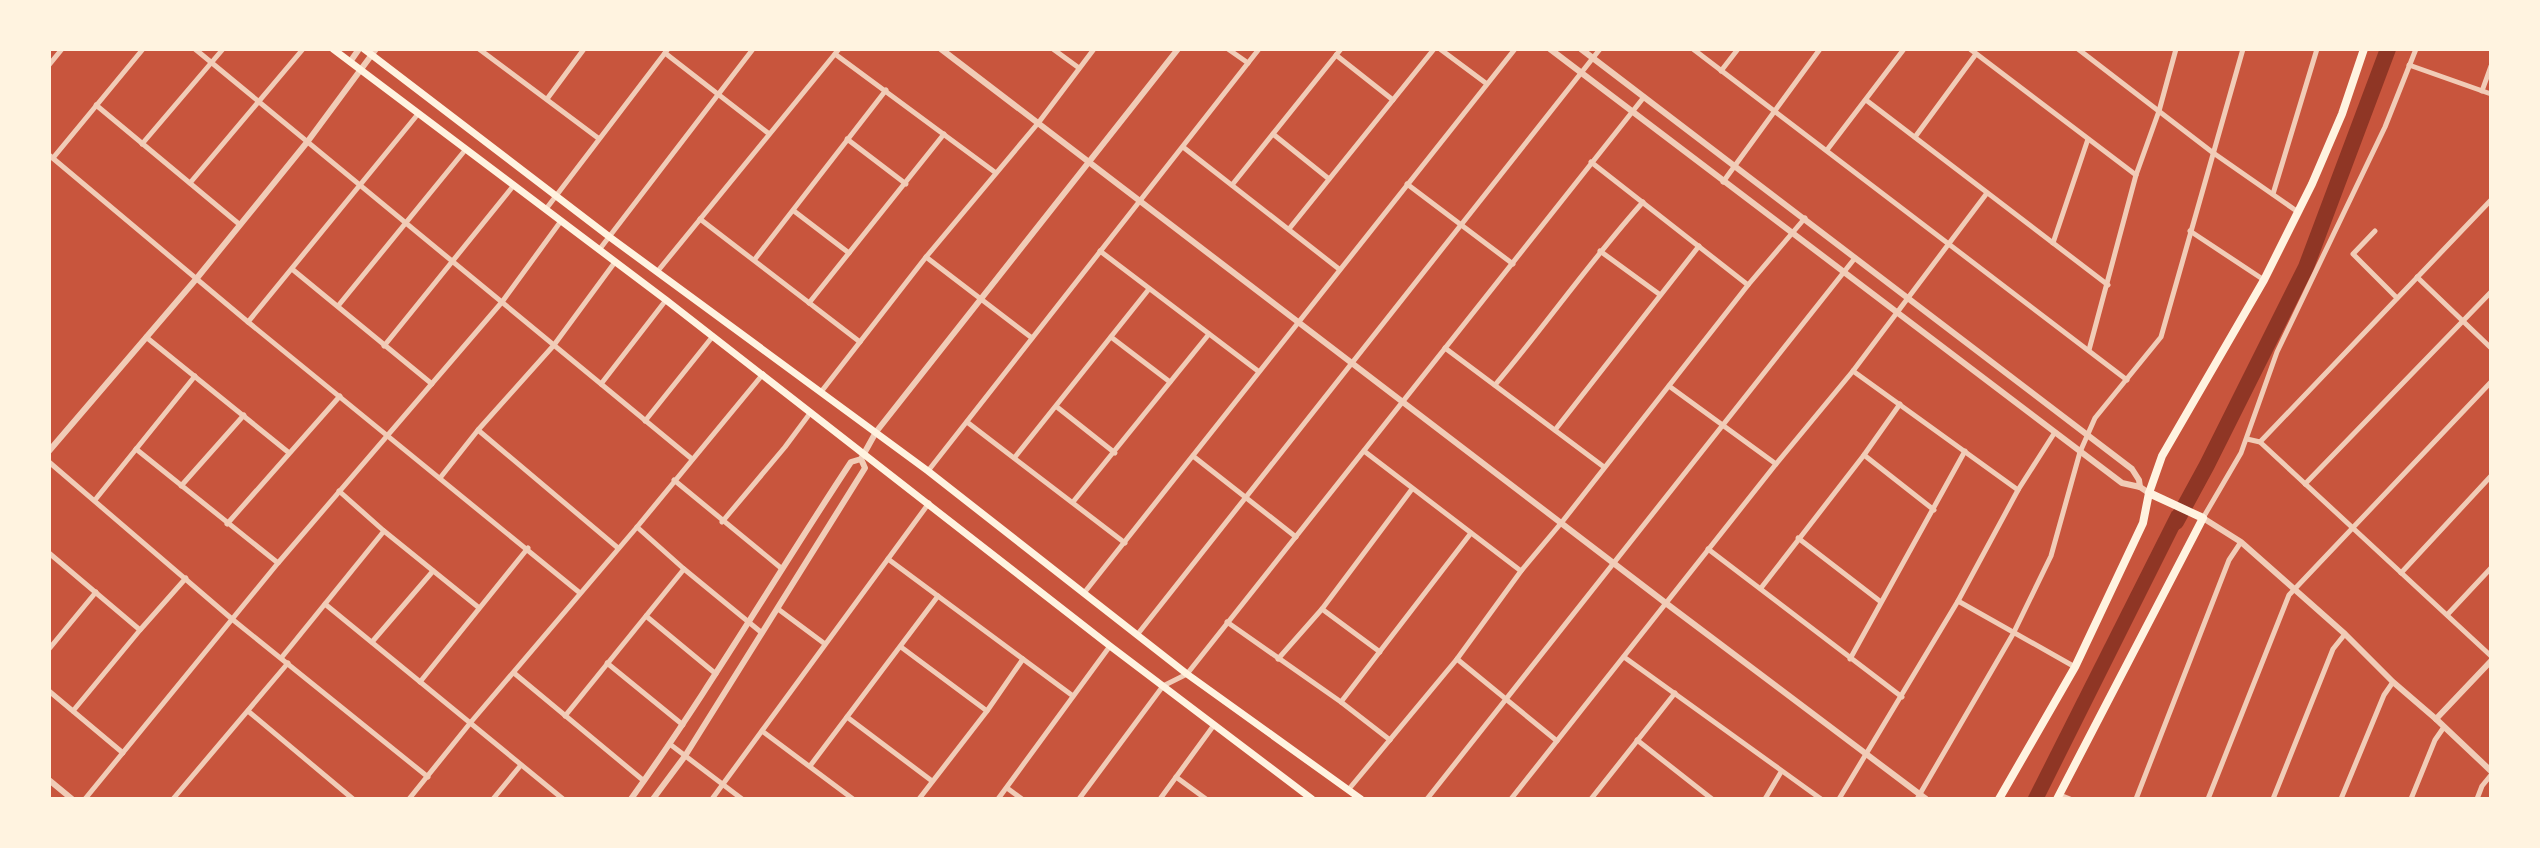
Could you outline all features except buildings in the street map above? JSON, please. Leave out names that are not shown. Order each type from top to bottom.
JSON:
[{"type":"main road","points":[[332,49],[666,300],[811,412],[863,456],[929,503],[1110,646],[1312,799]]},
{"type":"main road","points":[[362,49],[374,52],[609,237],[928,471],[1187,674],[1362,799]]},
{"type":"main road","points":[[1999,799],[2075,667],[2143,523],[2156,468],[2264,281],[2298,212],[2342,114],[2364,49]]},
{"type":"main road","points":[[2058,797],[2203,518],[2148,493]]},
{"type":"street","points":[[49,65],[62,49]]},
{"type":"street","points":[[143,49],[51,157],[580,593]]},
{"type":"street","points":[[195,49],[692,459]]},
{"type":"street","points":[[142,144],[223,49]]},
{"type":"street","points":[[190,183],[303,49]]},
{"type":"street","points":[[350,62],[362,49]]},
{"type":"street","points":[[479,49],[598,138]]},
{"type":"street","points":[[547,99],[584,49]]},
{"type":"street","points":[[599,250],[753,49]]},
{"type":"street","points":[[941,49],[1918,797],[1926,799]]},
{"type":"street","points":[[1054,49],[1080,68]]},
{"type":"street","points":[[821,392],[926,257],[1039,122],[1094,49]]},
{"type":"street","points":[[653,799],[685,756],[864,468],[863,456],[876,432],[1178,49]]},
{"type":"street","points":[[1228,49],[1248,63]]},
{"type":"street","points":[[928,471],[1259,49]]},
{"type":"street","points":[[1232,185],[1341,49]]},
{"type":"street","points":[[1289,229],[1434,49]]},
{"type":"street","points":[[1440,49],[1487,83]]},
{"type":"street","points":[[1084,593],[1258,370],[1516,49]]},
{"type":"street","points":[[1550,49],[2080,452],[2122,483],[2140,487],[2148,493]]},
{"type":"street","points":[[1581,49],[2132,469],[2140,487]]},
{"type":"street","points":[[1137,635],[1600,49]]},
{"type":"street","points":[[1693,49],[2127,380]]},
{"type":"street","points":[[1721,71],[1738,49]]},
{"type":"street","points":[[1723,182],[1820,49]]},
{"type":"street","points":[[1827,150],[1903,49]]},
{"type":"street","points":[[1970,49],[2136,175]]},
{"type":"street","points":[[2078,49],[2212,152],[2298,212]]},
{"type":"street","points":[[2089,350],[2136,175],[2160,111],[2176,49]]},
{"type":"street","points":[[1918,797],[2013,634],[2051,556],[2080,452],[2100,410],[2161,337],[2243,49]]},
{"type":"street","points":[[2273,194],[2318,49]]},
{"type":"street","points":[[2416,49],[2385,127],[2277,352],[2247,439],[2203,518],[2241,542],[2345,634],[2491,773],[2477,799]]},
{"type":"street","points":[[546,209],[666,51],[768,133]]},
{"type":"street","points":[[49,451],[197,278],[308,141],[374,52]]},
{"type":"street","points":[[657,272],[768,133],[837,52],[996,173]]},
{"type":"street","points":[[1915,137],[1976,54]]},
{"type":"street","points":[[1336,55],[1393,100]]},
{"type":"street","points":[[2409,65],[2491,94]]},
{"type":"street","points":[[2482,91],[2491,66]]},
{"type":"street","points":[[755,259],[886,90]]},
{"type":"street","points":[[1079,799],[1163,686],[1187,674],[1644,97]]},
{"type":"street","points":[[1866,100],[2108,285]]},
{"type":"street","points":[[96,105],[239,224]]},
{"type":"street","points":[[248,322],[418,114]]},
{"type":"street","points":[[809,303],[944,134]]},
{"type":"street","points":[[1273,134],[1329,179]]},
{"type":"street","points":[[847,139],[906,184]]},
{"type":"street","points":[[2053,243],[2088,139]]},
{"type":"street","points":[[1183,146],[1339,269]]},
{"type":"street","points":[[338,306],[466,149]]},
{"type":"street","points":[[1591,162],[1748,285]]},
{"type":"street","points":[[1407,184],[1513,264]]},
{"type":"street","points":[[384,346],[514,185]]},
{"type":"street","points":[[1511,799],[1853,370],[1987,193]]},
{"type":"street","points":[[2260,442],[2491,200]]},
{"type":"street","points":[[1495,385],[1535,338],[1600,251],[1643,202]]},
{"type":"street","points":[[794,211],[849,253]]},
{"type":"street","points":[[1349,789],[1457,659],[1521,570],[1562,523],[1748,285],[1805,218]]},
{"type":"street","points":[[701,219],[860,342]]},
{"type":"street","points":[[85,799],[278,563],[502,302],[561,221]]},
{"type":"street","points":[[2190,230],[2264,281]]},
{"type":"street","points":[[2375,231],[2353,254],[2397,298]]},
{"type":"street","points":[[1555,430],[1699,246]]},
{"type":"street","points":[[1100,251],[1258,370]]},
{"type":"street","points":[[1600,251],[1659,294]]},
{"type":"street","points":[[926,257],[1032,338]]},
{"type":"street","points":[[1427,799],[1855,258]]},
{"type":"street","points":[[440,478],[478,430],[554,345],[615,262]]},
{"type":"street","points":[[292,269],[432,384]]},
{"type":"street","points":[[2417,277],[2491,348]]},
{"type":"street","points":[[1015,457],[1149,289]]},
{"type":"street","points":[[2305,484],[2491,292]]},
{"type":"street","points":[[601,384],[666,300]]},
{"type":"street","points":[[1073,502],[1209,334]]},
{"type":"street","points":[[645,421],[713,336]]},
{"type":"street","points":[[146,337],[288,452]]},
{"type":"street","points":[[1111,337],[1170,382]]},
{"type":"street","points":[[1445,348],[1604,467]]},
{"type":"street","points":[[1969,366],[1980,352]]},
{"type":"street","points":[[1853,370],[2018,490]]},
{"type":"street","points":[[410,799],[471,722],[637,527],[762,374]]},
{"type":"street","points":[[94,499],[195,376]]},
{"type":"street","points":[[2208,799],[2285,600],[2491,382]]},
{"type":"street","points":[[1669,386],[1776,464]]},
{"type":"street","points":[[227,524],[340,396]]},
{"type":"street","points":[[1761,587],[1864,455],[1900,404]]},
{"type":"street","points":[[1057,407],[1115,453]]},
{"type":"street","points":[[722,522],[811,412]]},
{"type":"street","points":[[181,486],[244,415]]},
{"type":"street","points":[[967,422],[1125,543]]},
{"type":"street","points":[[478,430],[618,548]]},
{"type":"street","points":[[1839,799],[1902,697],[2018,490],[2054,432]]},
{"type":"street","points":[[2247,439],[2260,442],[2491,659],[2436,719]]},
{"type":"street","points":[[136,449],[278,563]]},
{"type":"street","points":[[1364,451],[1521,570]]},
{"type":"street","points":[[1850,659],[1965,451]]},
{"type":"street","points":[[1864,455],[1934,510]]},
{"type":"street","points":[[631,799],[671,745],[781,568],[851,462],[863,456]]},
{"type":"street","points":[[1193,456],[1296,537]]},
{"type":"street","points":[[49,462],[232,619],[428,777]]},
{"type":"street","points":[[2401,573],[2491,475]]},
{"type":"street","points":[[674,480],[781,568]]},
{"type":"street","points":[[1278,659],[1322,609],[1412,489]]},
{"type":"street","points":[[339,491],[478,607]]},
{"type":"street","points":[[712,799],[929,503]]},
{"type":"street","points":[[637,527],[762,633]]},
{"type":"street","points":[[282,657],[384,531]]},
{"type":"street","points":[[1341,702],[1471,533]]},
{"type":"street","points":[[1798,538],[1881,602]]},
{"type":"street","points":[[2136,799],[2230,559],[2241,542]]},
{"type":"street","points":[[420,682],[527,548]]},
{"type":"street","points":[[1708,549],[1902,697]]},
{"type":"street","points":[[49,554],[140,629]]},
{"type":"street","points":[[888,559],[1073,696]]},
{"type":"street","points":[[2447,615],[2491,568]]},
{"type":"street","points":[[565,716],[684,569]]},
{"type":"street","points":[[372,642],[433,571]]},
{"type":"street","points":[[74,711],[140,629],[186,578]]},
{"type":"street","points":[[49,649],[96,592]]},
{"type":"street","points":[[810,766],[938,596]]},
{"type":"street","points":[[1958,601],[2075,667]]},
{"type":"street","points":[[325,604],[563,799]]},
{"type":"street","points":[[778,609],[825,644]]},
{"type":"street","points":[[1322,609],[1381,652]]},
{"type":"street","points":[[646,616],[716,674]]},
{"type":"street","points":[[1227,622],[1390,740]]},
{"type":"street","points":[[2273,799],[2333,649],[2345,634]]},
{"type":"street","points":[[998,799],[1110,646]]},
{"type":"street","points":[[901,647],[987,710]]},
{"type":"street","points":[[1624,657],[1821,799]]},
{"type":"street","points":[[919,799],[1023,659]]},
{"type":"street","points":[[1457,659],[1557,741]]},
{"type":"street","points":[[175,798],[288,663]]},
{"type":"street","points":[[607,663],[683,726]]},
{"type":"street","points":[[513,673],[644,781]]},
{"type":"street","points":[[2341,799],[2384,695],[2393,682]]},
{"type":"street","points":[[49,691],[122,752]]},
{"type":"street","points":[[1591,799],[1675,693]]},
{"type":"street","points":[[248,711],[353,799]]},
{"type":"street","points":[[847,717],[933,781]]},
{"type":"street","points":[[1160,799],[1214,725]]},
{"type":"street","points":[[2410,799],[2435,740],[2444,727]]},
{"type":"street","points":[[762,731],[853,799]]},
{"type":"street","points":[[1637,740],[1712,799]]},
{"type":"street","points":[[671,745],[741,799]]},
{"type":"street","points":[[493,799],[521,765]]},
{"type":"street","points":[[1765,799],[1781,772]]},
{"type":"street","points":[[1176,777],[1206,799]]},
{"type":"street","points":[[49,780],[72,799]]},
{"type":"street","points":[[1007,788],[1022,799]]},
{"type":"street","points":[[2058,797],[2070,799]]},
{"type":"shaded area","points":[[2172,511],[2185,517],[2044,799],[2027,799]]},
{"type":"waterway","points":[[2176,522],[2306,267],[2388,49]]}]
